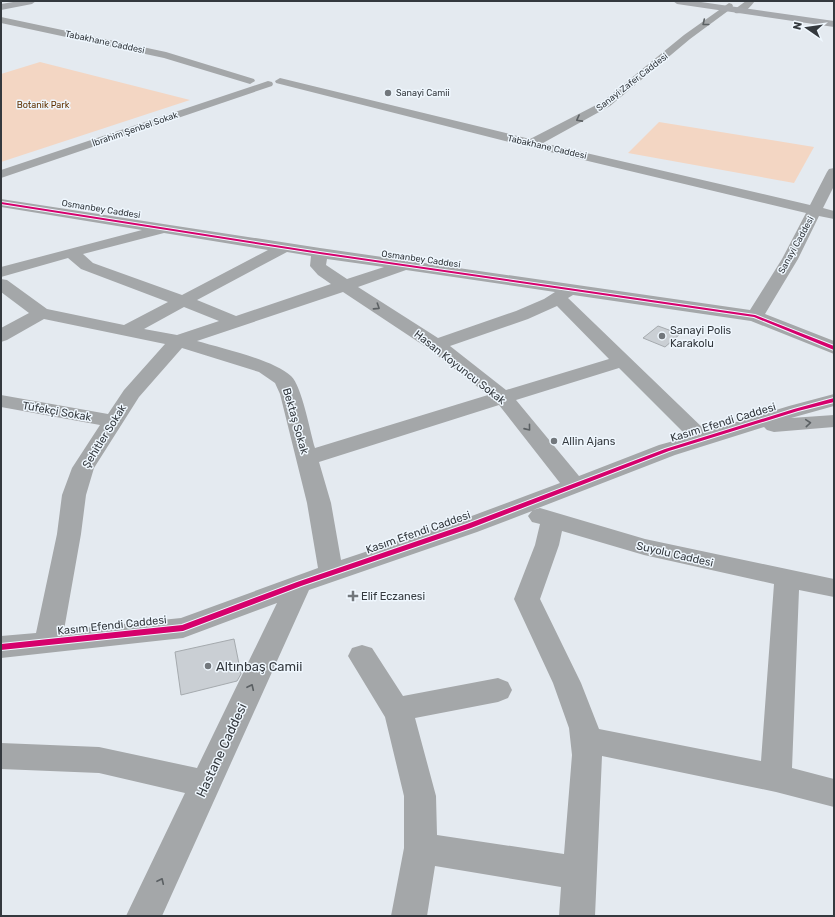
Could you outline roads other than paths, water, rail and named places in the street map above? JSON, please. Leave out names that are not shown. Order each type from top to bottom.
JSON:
[{"type":"main road","points":[[1,4],[17,1]]},
{"type":"main road","points":[[1,7],[32,1]]},
{"type":"main road","points":[[677,1],[834,21]]},
{"type":"main road","points":[[696,1],[726,7]]},
{"type":"main road","points":[[741,9],[834,24]]},
{"type":"street","points":[[741,9],[751,1]]},
{"type":"street","name":"Sanayi Zafer Caddesi","points":[[533,144],[606,104],[726,7]]},
{"type":"street","name":"Tabakhane Caddesi","points":[[1,20],[166,55],[207,67],[273,80],[533,144],[834,215]]},
{"type":"street","points":[[207,67],[252,82]]},
{"type":"street","name":"İbrahim Şenbel Sokak","points":[[1,174],[252,82],[257,76],[273,80]]},
{"type":"street","name":"İbrahim Şenbel Sokak","points":[[1,167],[127,128],[273,80]]},
{"type":"street","name":"Sanayi Caddesi","points":[[755,316],[790,258],[834,172]]},
{"type":"street","name":"Osmanbey Caddesi","points":[[1,202],[405,266],[564,293],[755,316],[834,348]]},
{"type":"street","points":[[1,272],[71,252],[168,228]]},
{"type":"street","points":[[126,331],[285,247]]},
{"type":"street","points":[[71,252],[87,266],[183,300],[236,322]]},
{"type":"street","name":"Hasan Koyuncu Sokak","points":[[320,253],[318,266],[324,272],[436,345],[504,398],[574,485]]},
{"type":"street","points":[[178,342],[405,266]]},
{"type":"street","points":[[1,284],[41,313],[1,336]]},
{"type":"street","points":[[436,345],[522,315],[550,302],[564,293],[621,361],[702,439]]},
{"type":"street","name":"Bektaş Sokak","points":[[41,313],[178,342],[266,368],[284,380],[290,394],[319,503],[331,573]]},
{"type":"street","name":"Osmanbey Caddesi","points":[[755,316],[834,358]]},
{"type":"street","name":"Şehitler Sokak","points":[[48,642],[69,534],[74,495],[83,468],[91,453],[131,394],[178,342]]},
{"type":"street","points":[[307,458],[621,361]]},
{"type":"street","name":"Kasım Efendi Caddesi","points":[[1,647],[183,628],[299,584],[469,526],[667,450],[727,430],[834,400]]},
{"type":"street","name":"Tüfekçi Sokak","points":[[1,401],[114,421]]},
{"type":"street","name":"Kasım Efendi Caddesi","points":[[727,430],[834,421]]},
{"type":"street","name":"Suyolu Caddesi","points":[[521,506],[540,516],[644,547],[834,588]]},
{"type":"street","points":[[553,520],[547,545],[527,599],[567,683],[584,728],[587,755],[577,916]]},
{"type":"street","points":[[776,778],[787,579]]},
{"type":"street","name":"Hastane Caddesi","points":[[144,916],[299,584]]},
{"type":"street","points":[[362,656],[399,714],[420,796],[421,848],[409,916]]},
{"type":"street","points":[[396,709],[498,690]]},
{"type":"street","points":[[585,740],[776,778],[834,793]]},
{"type":"street","points":[[1,756],[99,760],[205,784]]},
{"type":"street","points":[[421,848],[580,873]]},
{"type":"place","name":"Sanayi Camii","points":[[388,93]]},
{"type":"place","name":"Sanayi Polis Karakolu","points":[[662,336]]},
{"type":"place","name":"Allin Ajans","points":[[554,441]]},
{"type":"place","name":"Elif Eczanesi","points":[[353,596]]},
{"type":"place","name":"Altınbaş Camii","points":[[208,666]]},
{"type":"park label","name":"Botanik Park","points":[[43,105]]}]
